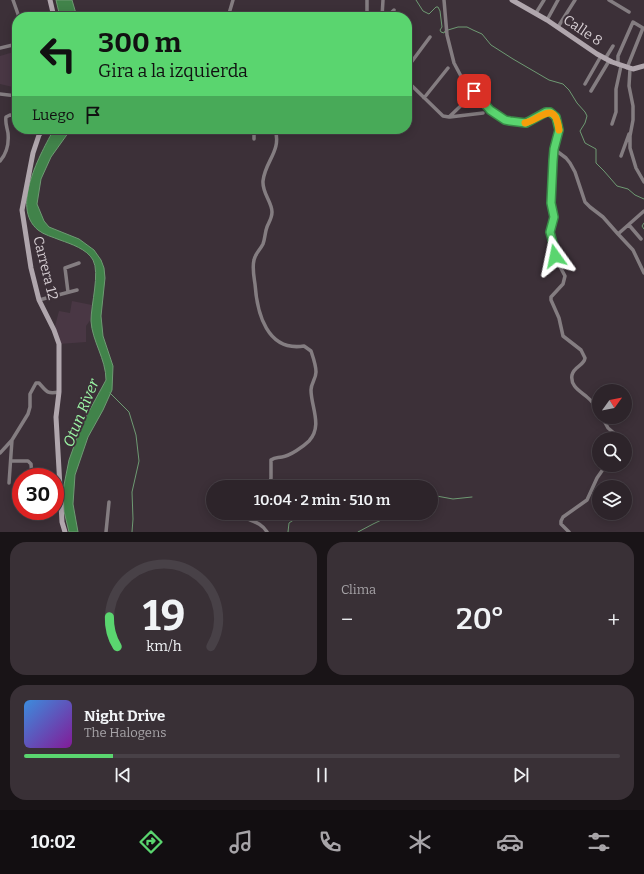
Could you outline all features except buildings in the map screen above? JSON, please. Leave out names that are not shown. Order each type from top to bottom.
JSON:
[{"type":"street","points":[[12,0],[17,12]]},
{"type":"street","points":[[50,0],[53,12]]},
{"type":"street","points":[[229,12],[233,0]]},
{"type":"street","points":[[367,0],[367,12]]},
{"type":"street","points":[[382,12],[383,0]]},
{"type":"street","points":[[444,0],[447,35],[454,63],[463,80],[492,111],[505,120],[526,123],[546,112],[553,114],[556,117],[559,130],[554,149],[551,203],[554,217],[550,232],[557,261],[564,276],[563,284],[551,297],[551,300],[559,318],[563,336],[581,350],[585,358],[584,363],[574,371],[572,381],[592,403]]},
{"type":"street","name":"Calle 8","points":[[512,0],[523,2],[536,14],[605,59],[624,67]]},
{"type":"street","points":[[536,14],[544,0]]},
{"type":"street","points":[[547,20],[558,0]]},
{"type":"street","points":[[558,27],[575,0]]},
{"type":"street","points":[[610,0],[629,12]]},
{"type":"street","points":[[612,124],[616,112],[616,89],[624,67],[643,28],[632,22],[618,56],[624,67],[633,106],[630,148],[636,168],[644,182]]},
{"type":"street","points":[[412,61],[430,37]]},
{"type":"street","points":[[0,48],[12,45]]},
{"type":"street","points":[[585,84],[605,59],[613,46]]},
{"type":"street","points":[[591,91],[605,59]]},
{"type":"street","points":[[624,67],[633,69],[644,66]]},
{"type":"street","points":[[424,98],[448,68]]},
{"type":"street","points":[[412,86],[443,116],[449,117],[483,113]]},
{"type":"street","points":[[0,94],[12,95]]},
{"type":"street","points":[[449,117],[469,98]]},
{"type":"street","points":[[0,161],[5,156],[8,144],[8,133],[5,121],[6,117],[12,115]]},
{"type":"street","points":[[621,156],[632,128]]},
{"type":"street","name":"Carrera 12","points":[[40,134],[33,153],[22,210],[31,268],[39,300],[54,330],[59,344],[60,392],[56,417],[59,468]]},
{"type":"street","points":[[254,134],[254,139]]},
{"type":"street","points":[[271,480],[271,460],[275,457],[283,457],[292,453],[309,441],[314,433],[316,422],[311,390],[316,372],[311,351],[304,346],[298,347],[282,344],[270,333],[263,324],[256,294],[253,262],[263,244],[272,212],[263,190],[263,181],[265,170],[274,153],[277,140],[276,134]]},
{"type":"street","points":[[554,149],[570,163],[575,172],[586,202],[603,217],[633,250],[644,273]]},
{"type":"street","points":[[618,234],[644,211]]},
{"type":"street","points":[[629,224],[641,238]]},
{"type":"street","points":[[68,292],[66,267],[79,263]]},
{"type":"street","points":[[39,300],[76,290]]},
{"type":"street","points":[[0,453],[12,440],[28,414],[30,407],[30,394],[36,383],[39,383],[48,392],[60,392]]},
{"type":"street","points":[[606,424],[613,432]]},
{"type":"street","points":[[10,483],[12,440]]},
{"type":"street","points":[[11,461],[28,461],[31,464],[31,468]]},
{"type":"street","points":[[569,532],[561,524],[563,517],[587,500],[601,472]]},
{"type":"street","points":[[106,532],[109,502]]},
{"type":"street","name":"Carrera 12","points":[[62,520],[65,532]]},
{"type":"street","points":[[250,520],[260,524],[267,532]]},
{"type":"shaded area","points":[[56,0],[72,0],[76,12],[59,12]]},
{"type":"shaded area","points":[[12,52],[12,87],[0,84],[0,56]]},
{"type":"shaded area","points":[[51,134],[67,134],[51,157],[41,179],[37,204],[44,221],[49,227],[79,239],[94,250],[101,260],[104,268],[105,278],[101,316],[103,336],[113,366],[112,390],[88,437],[75,475],[73,504],[78,532],[69,532],[64,511],[64,485],[69,460],[82,424],[106,380],[104,365],[94,336],[91,321],[96,273],[93,260],[87,253],[69,243],[46,235],[38,230],[30,220],[27,208],[27,194],[36,165]]},
{"type":"shaded area","points":[[72,301],[92,305],[91,319],[86,326],[86,342],[59,344],[54,330],[59,311],[70,313]]},
{"type":"waterway","points":[[416,0],[423,11],[429,14],[436,7],[438,7],[442,27],[440,30],[444,33],[445,31]]},
{"type":"waterway","points":[[448,30],[458,27],[467,27],[482,34],[491,45],[513,59],[549,80],[563,84],[587,116],[580,131],[585,143],[596,149],[596,163],[617,186],[628,189],[635,195],[644,199]]},
{"type":"waterway","points":[[644,223],[642,226],[644,229]]},
{"type":"waterway","points":[[110,393],[129,412],[136,435],[139,461],[132,492],[132,532]]},
{"type":"waterway","points":[[438,496],[453,499],[472,497]]},
{"type":"waterway","points":[[288,532],[289,523],[294,520]]},
{"type":"waterway","points":[[358,532],[381,520]]},
{"type":"slow traffic","points":[[525,123],[532,121],[546,112],[550,112],[556,117],[559,130]]},
{"type":"route","points":[[474,91],[490,110],[505,120],[526,123],[546,112],[550,112],[556,117],[559,130],[554,149],[551,203],[554,217],[550,227],[555,256]]},
{"type":"water label","name":"Otun River","points":[[81,413]]}]
